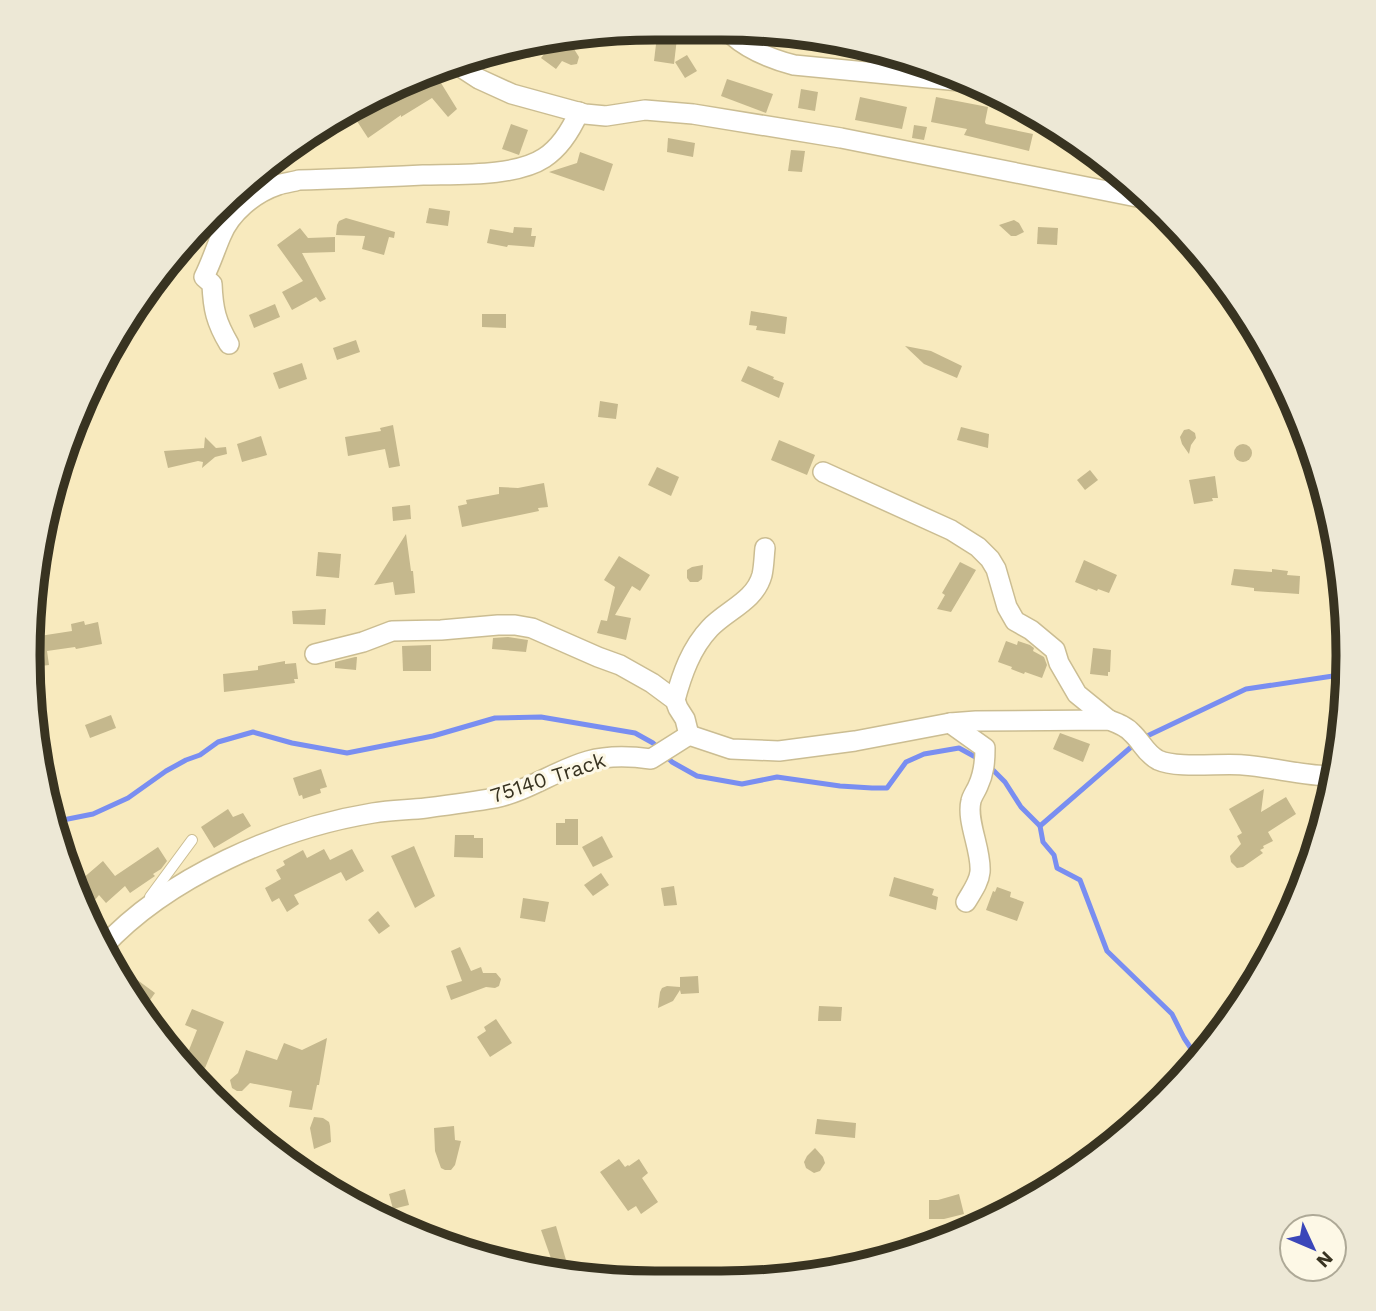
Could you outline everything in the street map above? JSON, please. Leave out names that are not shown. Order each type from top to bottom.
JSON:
[{"type":"street","points":[[739,41],[767,58],[794,65],[933,78]]},
{"type":"street","points":[[466,70],[512,94],[579,112],[606,116],[645,110],[693,114],[841,138],[1129,196]]},
{"type":"street","points":[[229,344],[219,327],[213,306],[212,284],[204,277],[222,234],[235,213],[252,198],[276,186],[299,180],[470,173],[526,166],[544,158],[559,145],[570,132],[579,112]]},
{"type":"street","points":[[823,472],[951,530],[978,547],[996,569],[1007,607],[1015,621],[1031,630],[1055,650],[1059,663],[1077,694],[1109,720]]},
{"type":"street","points":[[675,700],[696,646],[710,627],[755,591],[762,573],[765,548]]},
{"type":"street","points":[[315,654],[392,631],[515,625],[531,628],[620,665],[652,683],[675,700],[685,719],[688,735],[731,749],[779,751],[976,720],[1109,720],[1121,724],[1133,733],[1143,748],[1160,761],[1178,765],[1246,765],[1324,776]]},
{"type":"street","points":[[950,723],[985,748],[985,765],[970,802],[980,871],[978,881],[966,902]]},
{"type":"street","name":"75140 Track","points":[[111,940],[153,903],[220,862],[296,831],[374,813],[496,797],[589,761],[630,756],[651,759],[688,735]]},
{"type":"lane","points":[[133,920],[192,840]]},
{"type":"building","points":[[657,40],[677,40],[674,64],[654,61]]},
{"type":"building","points":[[571,47],[579,57],[577,64],[571,65],[562,61],[556,69],[541,58],[545,53],[528,58],[524,55]]},
{"type":"building","points":[[687,55],[697,71],[685,78],[675,62]]},
{"type":"building","points":[[727,79],[773,94],[766,113],[721,96]]},
{"type":"building","points":[[439,80],[457,109],[448,117],[432,98],[368,138],[356,119]]},
{"type":"building","points":[[801,89],[818,92],[815,111],[798,108]]},
{"type":"building","points":[[860,97],[907,107],[902,129],[855,120]]},
{"type":"building","points":[[936,97],[988,107],[986,124],[1033,134],[1029,151],[964,135],[967,129],[931,122]]},
{"type":"building","points":[[511,124],[528,130],[519,155],[502,149]]},
{"type":"building","points":[[914,125],[927,127],[924,140],[912,138]]},
{"type":"building","points":[[668,138],[695,143],[693,157],[667,152]]},
{"type":"building","points":[[791,150],[805,151],[802,172],[788,171]]},
{"type":"building","points":[[580,152],[613,164],[604,191],[549,172],[577,163]]},
{"type":"building","points":[[429,208],[450,211],[448,226],[426,223]]},
{"type":"building","points":[[346,218],[395,232],[394,238],[389,237],[384,255],[362,249],[365,236],[336,235],[339,221]]},
{"type":"building","points":[[1014,220],[1024,232],[1011,236],[999,225]]},
{"type":"building","points":[[514,227],[532,228],[531,236],[536,236],[534,247],[507,247],[487,243],[490,229],[513,233]]},
{"type":"building","points":[[1038,227],[1058,228],[1057,245],[1037,244]]},
{"type":"building","points":[[300,228],[308,238],[335,237],[335,252],[302,253],[326,299],[320,302],[316,297],[292,310],[282,292],[303,281],[277,245]]},
{"type":"building","points":[[275,304],[280,317],[254,328],[249,315]]},
{"type":"building","points":[[751,311],[787,317],[785,334],[756,330],[757,326],[749,325]]},
{"type":"building","points":[[482,314],[506,314],[506,328],[482,327]]},
{"type":"building","points":[[356,340],[360,352],[337,360],[333,348]]},
{"type":"building","points":[[905,346],[931,351],[962,366],[957,378],[924,364]]},
{"type":"building","points":[[302,363],[307,379],[279,389],[273,373]]},
{"type":"building","points":[[748,366],[784,383],[779,398],[741,381]]},
{"type":"building","points":[[600,401],[618,404],[616,419],[598,417]]},
{"type":"building","points":[[393,425],[400,466],[389,468],[385,449],[348,456],[345,437],[381,431],[380,428]]},
{"type":"building","points":[[961,427],[989,434],[988,448],[957,440]]},
{"type":"building","points":[[1189,429],[1195,433],[1196,438],[1189,454],[1180,437],[1184,430]]},
{"type":"building","points":[[261,436],[267,455],[242,462],[237,444]]},
{"type":"building","points":[[205,437],[216,448],[226,447],[227,454],[215,457],[202,468],[203,462],[198,461],[168,468],[164,451],[204,448]]},
{"type":"building","points":[[779,440],[815,455],[807,475],[771,460]]},
{"type":"building","points":[[1243,444],[1249,447],[1252,453],[1249,459],[1243,462],[1237,459],[1234,453],[1237,447]]},
{"type":"building","points":[[657,467],[679,477],[671,496],[648,485]]},
{"type":"building","points":[[1090,470],[1098,480],[1085,490],[1077,480]]},
{"type":"building","points":[[1215,476],[1218,498],[1194,504],[1189,480]]},
{"type":"building","points":[[544,483],[548,507],[462,527],[458,506],[467,504],[466,500],[499,494],[499,487],[518,488]]},
{"type":"building","points":[[410,505],[411,519],[393,521],[392,507]]},
{"type":"building","points":[[406,534],[415,593],[395,595],[393,582],[374,585]]},
{"type":"building","points":[[318,552],[341,554],[339,578],[316,576]]},
{"type":"building","points":[[619,556],[650,575],[640,591],[632,586],[615,615],[631,618],[626,640],[597,633],[601,620],[607,621],[615,587],[604,580]]},
{"type":"building","points":[[1084,560],[1117,575],[1109,593],[1075,582]]},
{"type":"building","points":[[960,562],[976,570],[951,612],[937,609],[945,595],[942,593]]},
{"type":"building","points":[[703,565],[702,579],[690,582],[687,570]]},
{"type":"building","points":[[1234,569],[1288,571],[1287,575],[1300,576],[1299,594],[1254,591],[1254,588],[1231,585]]},
{"type":"building","points":[[326,609],[325,625],[293,624],[292,611]]},
{"type":"building","points":[[98,622],[102,644],[47,651],[49,665],[41,666],[41,636],[72,631],[71,624]]},
{"type":"building","points":[[493,638],[528,640],[526,652],[492,649]]},
{"type":"building","points":[[1006,641],[1017,645],[1018,641],[1030,645],[1034,648],[1033,651],[1044,657],[1047,665],[1042,678],[1025,672],[1024,674],[998,662]]},
{"type":"building","points":[[431,645],[431,671],[403,671],[402,646]]},
{"type":"building","points":[[1093,648],[1111,650],[1108,676],[1090,674]]},
{"type":"building","points":[[357,657],[356,670],[335,668],[335,662]]},
{"type":"building","points":[[285,661],[285,664],[296,663],[298,679],[294,679],[295,683],[224,692],[223,674],[258,670],[258,666]]},
{"type":"building","points":[[111,715],[116,728],[90,738],[85,725]]},
{"type":"building","points":[[1060,733],[1090,744],[1083,762],[1053,749]]},
{"type":"building","points":[[321,769],[327,787],[320,789],[321,793],[303,799],[302,795],[299,796],[293,778]]},
{"type":"building","points":[[1264,789],[1261,812],[1286,797],[1296,814],[1268,832],[1273,841],[1263,846],[1260,850],[1263,853],[1243,867],[1237,868],[1231,862],[1230,856],[1241,844],[1237,836],[1242,833],[1229,809]]},
{"type":"building","points":[[228,809],[233,817],[243,813],[251,826],[214,848],[201,827]]},
{"type":"building","points":[[565,819],[578,819],[578,845],[556,845],[556,823],[565,823]]},
{"type":"building","points":[[455,835],[483,838],[483,858],[454,857]]},
{"type":"building","points":[[602,836],[613,857],[593,867],[582,847]]},
{"type":"building","points":[[414,846],[435,896],[415,908],[391,856]]},
{"type":"building","points":[[158,847],[167,861],[153,874],[155,876],[130,893],[125,886],[106,903],[99,895],[93,903],[82,879],[103,861],[115,876]]},
{"type":"building","points":[[324,849],[330,860],[352,849],[364,871],[346,881],[341,872],[294,895],[299,904],[287,912],[279,898],[272,902],[265,888],[281,879],[276,870],[285,865],[283,861],[303,850],[307,858]]},
{"type":"building","points":[[601,873],[609,885],[593,896],[584,885]]},
{"type":"building","points":[[894,877],[934,889],[932,895],[938,897],[936,910],[889,896]]},
{"type":"building","points":[[674,886],[677,905],[664,906],[661,888]]},
{"type":"building","points":[[997,887],[1011,892],[1010,897],[1024,902],[1017,921],[986,910]]},
{"type":"building","points":[[523,898],[549,902],[545,922],[520,918]]},
{"type":"building","points":[[378,911],[390,926],[379,934],[368,920]]},
{"type":"building","points":[[460,947],[471,971],[481,967],[483,973],[496,973],[501,979],[499,986],[486,987],[451,1000],[446,986],[462,981],[451,951]]},
{"type":"building","points":[[698,976],[699,993],[681,994],[680,990],[673,1001],[658,1008],[662,988],[680,987],[680,977]]},
{"type":"building","points":[[131,977],[155,993],[148,1003],[144,997]]},
{"type":"building","points":[[819,1006],[842,1007],[841,1021],[818,1021]]},
{"type":"building","points":[[192,1009],[224,1022],[205,1068],[196,1064],[187,1054],[197,1030],[185,1025]]},
{"type":"building","points":[[496,1019],[512,1043],[490,1057],[477,1037],[486,1031],[484,1027]]},
{"type":"building","points":[[327,1038],[312,1110],[289,1107],[292,1091],[250,1083],[242,1091],[232,1088],[230,1080],[238,1073],[246,1050],[277,1060],[284,1043],[302,1050]]},
{"type":"building","points":[[314,1117],[329,1122],[331,1142],[314,1149],[310,1128]]},
{"type":"building","points":[[817,1119],[856,1123],[855,1138],[815,1134]]},
{"type":"building","points":[[454,1126],[455,1140],[461,1141],[455,1165],[451,1170],[445,1170],[441,1168],[435,1151],[434,1128]]},
{"type":"building","points":[[815,1148],[825,1163],[820,1171],[814,1173],[806,1168],[804,1162]]},
{"type":"building","points":[[619,1159],[625,1167],[639,1159],[648,1173],[642,1178],[658,1202],[641,1214],[636,1206],[628,1211],[600,1172]]},
{"type":"building","points":[[405,1189],[409,1205],[393,1209],[389,1194]]},
{"type":"building","points":[[959,1194],[964,1214],[944,1219],[929,1219],[929,1200]]},
{"type":"building","points":[[556,1226],[566,1260],[552,1262],[541,1230]]},
{"type":"waterway","points":[[1145,737],[1246,689],[1335,674]]},
{"type":"waterway","points":[[63,820],[93,814],[128,798],[166,771],[200,755],[218,742],[253,732],[292,743],[347,753],[433,736],[495,718],[541,717],[635,733],[659,749]]},
{"type":"waterway","points":[[666,756],[697,776],[742,784],[777,777],[872,788],[887,788],[906,762],[924,754],[959,748],[979,759]]},
{"type":"waterway","points":[[1040,826],[1130,748]]},
{"type":"waterway","points":[[991,768],[1005,782],[1021,807],[1040,826],[1043,842],[1054,855],[1057,868],[1080,880],[1107,951],[1172,1014],[1192,1050]]}]
